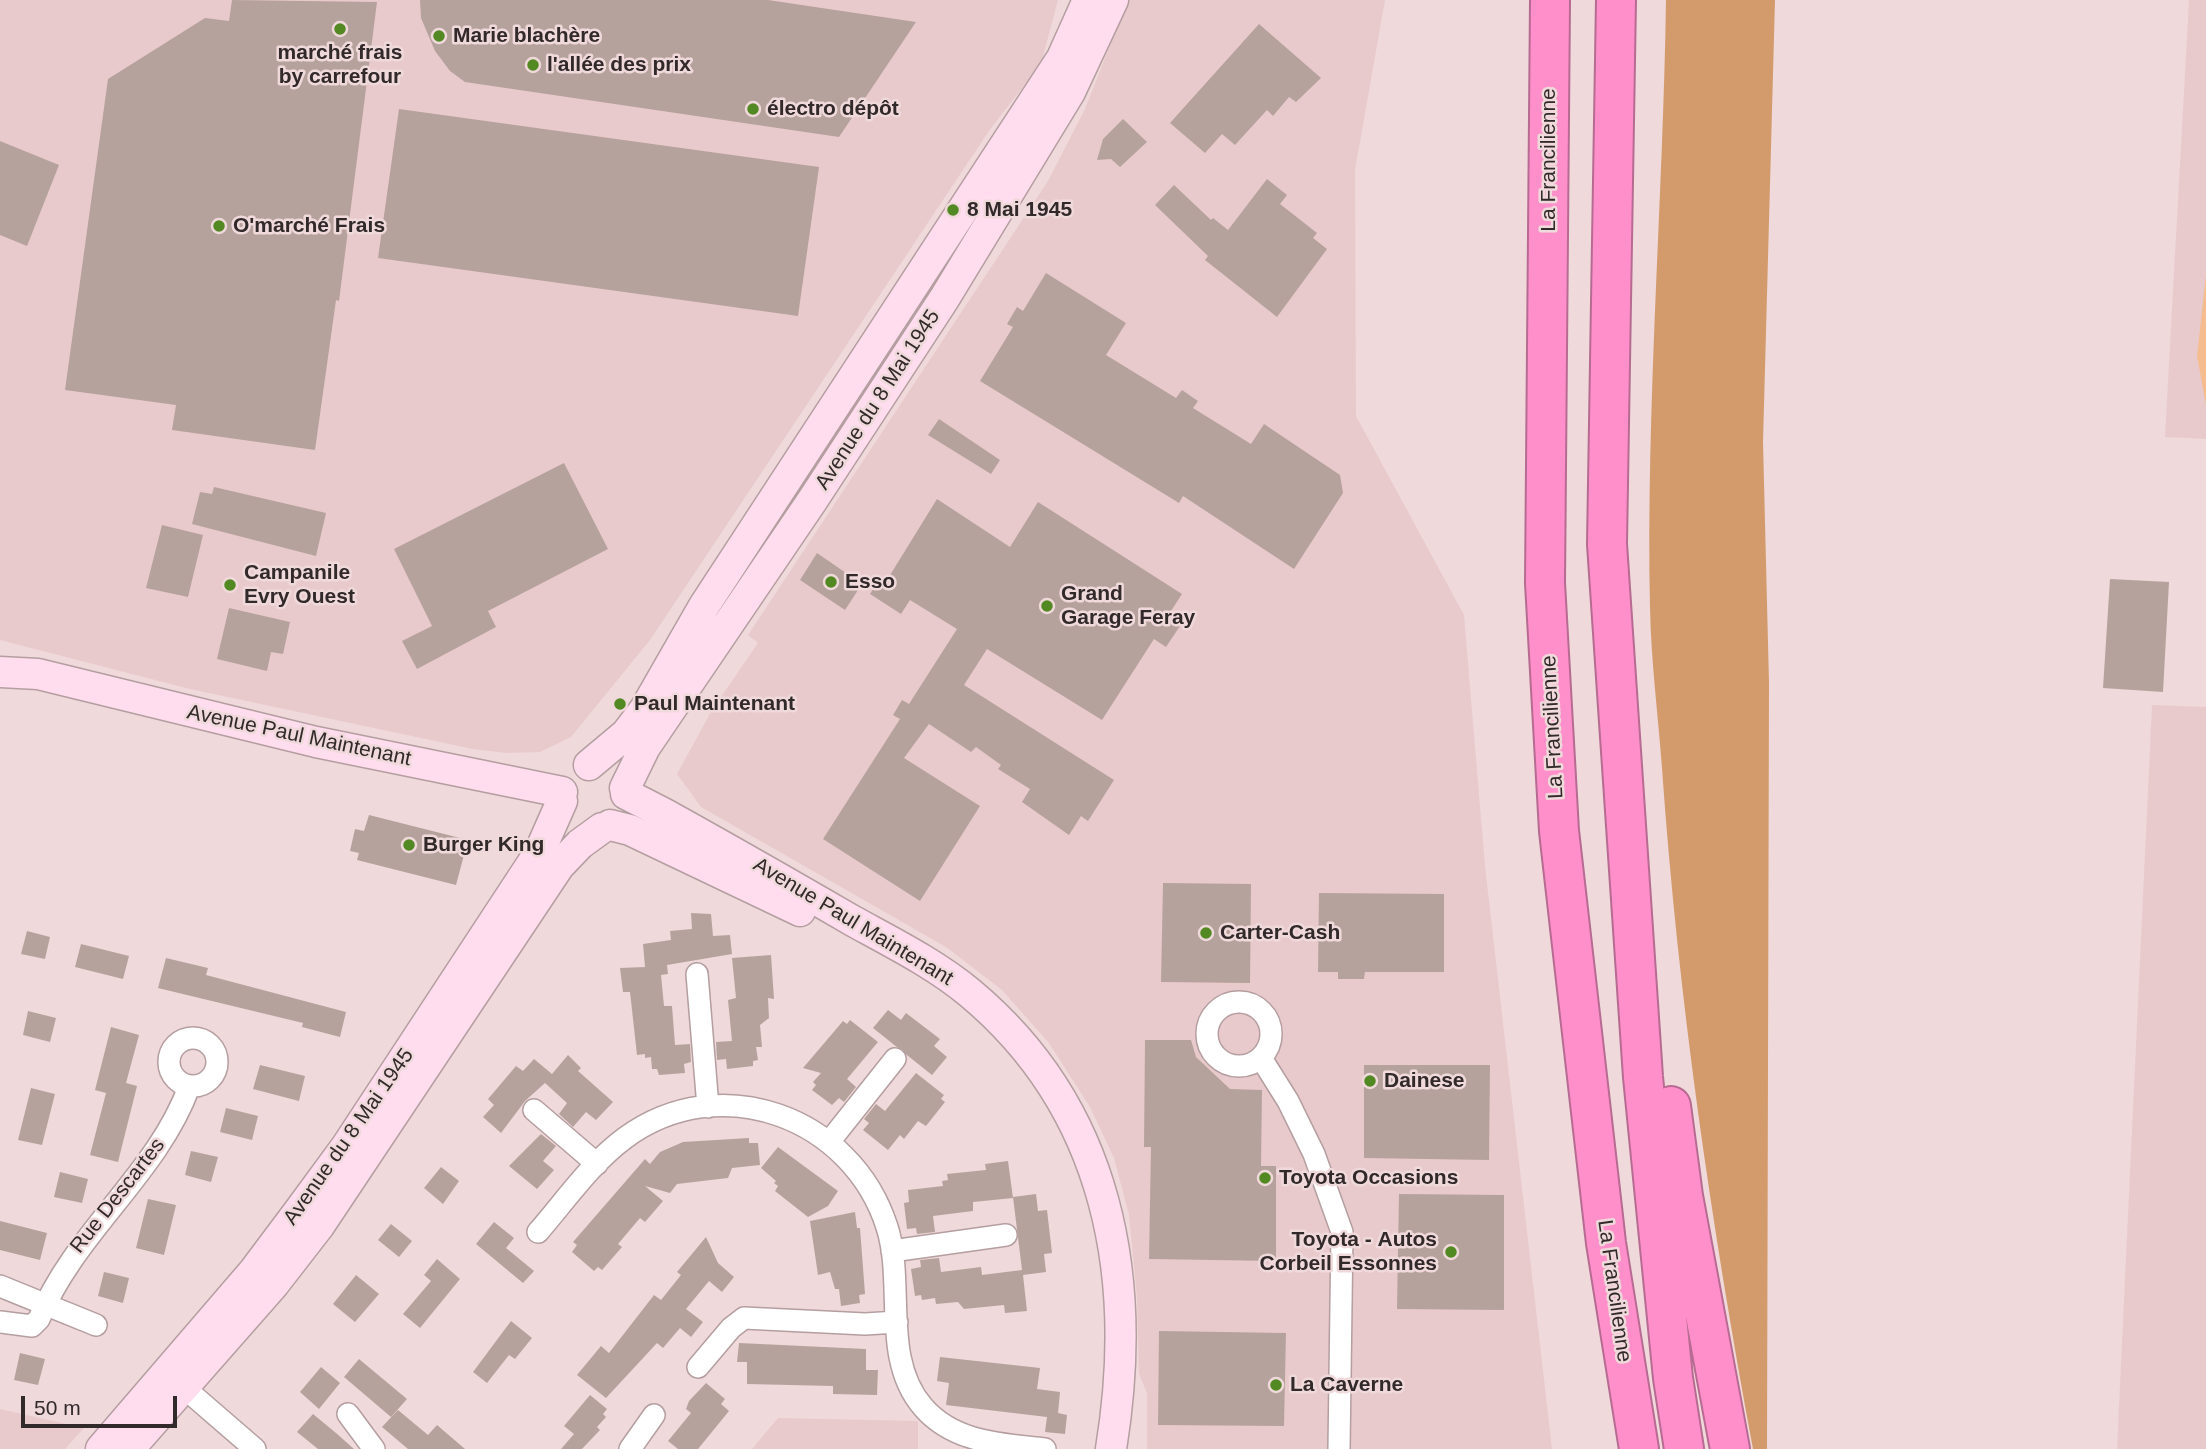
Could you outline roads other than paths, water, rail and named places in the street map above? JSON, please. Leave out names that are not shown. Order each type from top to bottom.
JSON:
[{"type":"highway","name":"La Francilienne","points":[[1550,0],[1545,583],[1559,831],[1606,1243],[1639,1449]]},
{"type":"highway","points":[[1616,0],[1607,544],[1643,1077],[1673,1378],[1684,1449]]},
{"type":"highway","points":[[1643,1077],[1671,1104],[1683,1196],[1730,1449]]},
{"type":"highway","points":[[1594,1137],[1583,1172],[1614,1449]]},
{"type":"main road","name":"Avenue du 8 Mai 1945","points":[[129,1449],[254,1271],[346,1147],[539,853],[571,775],[589,765],[626,734],[645,709],[704,606],[1035,102],[1062,58],[1088,0]]},
{"type":"main road","name":"Avenue du 8 Mai 1945","points":[[101,1449],[274,1284],[319,1226],[559,866],[580,844],[622,812],[625,791],[645,747],[892,377],[1019,179],[1070,92],[1113,0]]},
{"type":"main road","points":[[746,541],[862,388],[877,377],[892,377]]},
{"type":"main road","name":"Avenue Paul Maintenant","points":[[0,656],[38,674]]},
{"type":"main road","name":"Avenue Paul Maintenant","points":[[0,672],[38,674],[562,797]]},
{"type":"main road","points":[[589,765],[607,768],[615,773],[625,791]]},
{"type":"main road","name":"Avenue Paul Maintenant","points":[[625,791],[940,971],[995,1015],[1020,1040],[1054,1087],[1084,1139],[1108,1210],[1117,1266],[1119,1305],[1116,1417],[1110,1449]]},
{"type":"main road","points":[[562,797],[576,823],[584,827],[606,826]]},
{"type":"main road","name":"Avenue Paul Maintenant","points":[[606,826],[630,830],[902,961],[958,1000],[1009,1048],[1041,1095],[1063,1136],[1091,1205],[1102,1269],[1102,1416],[1110,1449]]},
{"type":"street","points":[[697,974],[708,1107]]},
{"type":"street","points":[[1261,1058],[1288,1101],[1314,1154],[1342,1232],[1339,1449]]},
{"type":"street","points":[[829,1142],[895,1059]]},
{"type":"street","name":"Rue Descartes","points":[[0,1322],[32,1326],[72,1256],[161,1142],[178,1115],[189,1087]]},
{"type":"street","points":[[538,1232],[597,1164],[624,1138],[647,1125],[673,1114],[708,1107],[740,1105],[787,1117],[829,1142],[859,1170],[872,1190],[888,1230],[903,1367],[912,1391],[937,1420],[975,1440],[1045,1449]]},
{"type":"street","points":[[534,1110],[597,1164]]},
{"type":"street","points":[[892,1251],[1006,1236]]},
{"type":"street","points":[[0,1286],[96,1325]]},
{"type":"street","points":[[698,1367],[737,1322],[752,1316],[865,1324],[897,1322]]},
{"type":"street","points":[[176,1380],[255,1449]]},
{"type":"street","points":[[348,1414],[374,1449]]},
{"type":"street","points":[[629,1449],[654,1415]]},
{"type":"place","name":"marché frais by carrefour","points":[[340,29]]},
{"type":"place","name":"Marie blachère","points":[[439,36]]},
{"type":"place","name":"l'allée des prix","points":[[533,65]]},
{"type":"place","name":"électro dépôt","points":[[753,109]]},
{"type":"place","name":"8 Mai 1945","points":[[953,210]]},
{"type":"place","name":"O'marché Frais","points":[[219,226]]},
{"type":"place","name":"Esso","points":[[831,582]]},
{"type":"place","name":"Campanile Evry Ouest","points":[[230,585]]},
{"type":"place","name":"Grand Garage Feray","points":[[1047,606]]},
{"type":"place","name":"Paul Maintenant","points":[[620,704]]},
{"type":"place","name":"Burger King","points":[[409,845]]},
{"type":"place","name":"Carter-Cash","points":[[1206,933]]},
{"type":"place","name":"Dainese","points":[[1370,1081]]},
{"type":"place","name":"Toyota Occasions","points":[[1265,1178]]},
{"type":"place","name":"Toyota - Autos Corbeil Essonnes","points":[[1451,1252]]},
{"type":"place","name":"La Caverne","points":[[1276,1385]]}]
